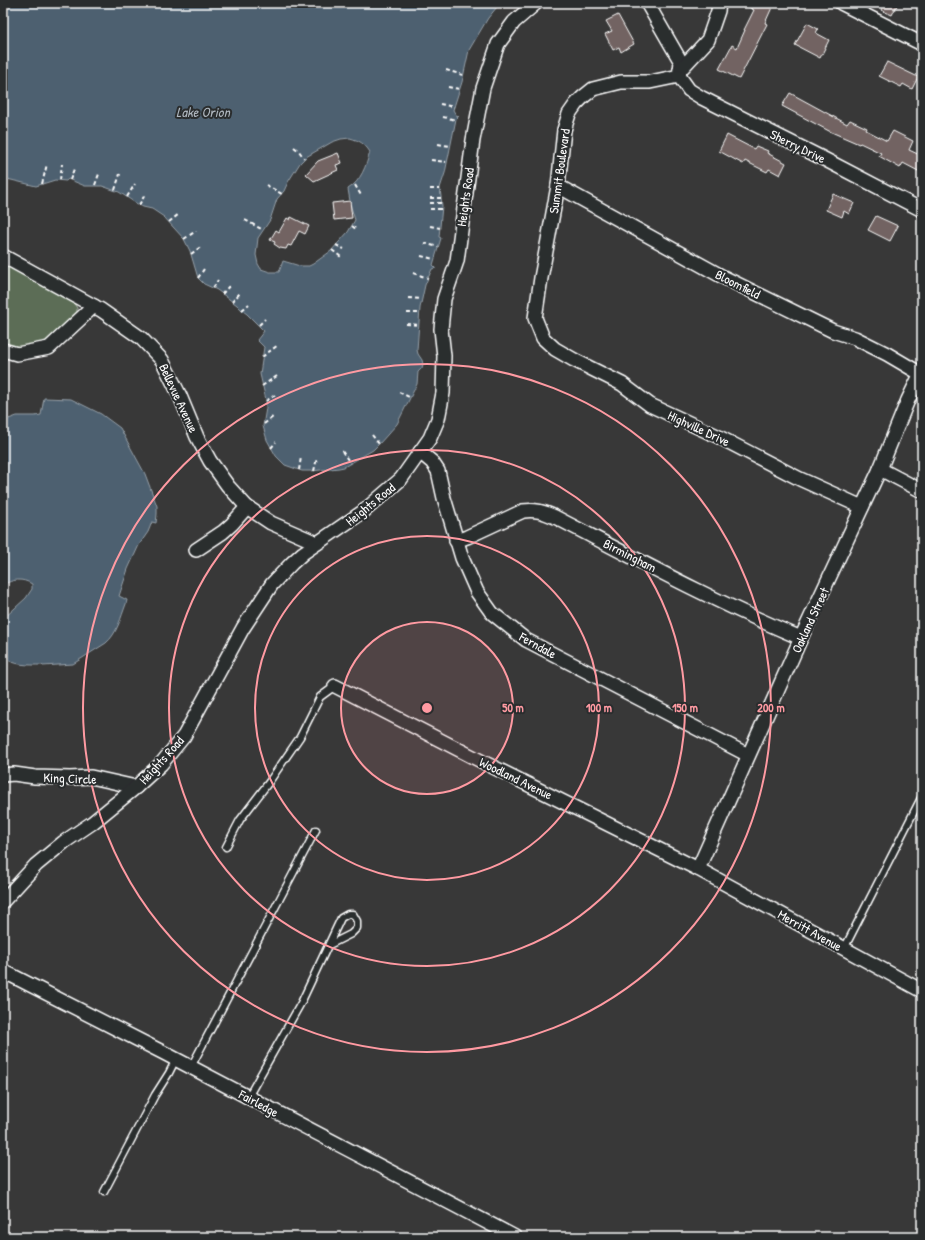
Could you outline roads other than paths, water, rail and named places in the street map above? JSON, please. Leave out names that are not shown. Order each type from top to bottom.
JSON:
[{"type":"street","name":"Heights Road","points":[[3,901],[36,865],[64,842],[92,823],[136,787],[160,764],[184,736],[243,628],[272,584],[292,563],[317,543],[364,511],[401,479],[430,438],[438,419],[443,393],[444,356],[441,329],[444,299],[457,261],[473,140],[483,88],[498,44],[514,22],[536,3]]},
{"type":"street","name":"Sherry Drive","points":[[647,3],[681,62],[680,73],[689,90],[922,210]]},
{"type":"street","points":[[680,73],[708,40],[718,11],[719,3]]},
{"type":"street","points":[[841,3],[922,44]]},
{"type":"street","name":"Summit Boulevard","points":[[543,338],[535,318],[540,278],[558,186],[564,130],[569,114],[583,97],[593,90],[621,82],[650,82],[680,73]]},
{"type":"street","name":"Bloomfield","points":[[558,186],[723,278],[833,332],[855,338],[888,354],[921,373]]},
{"type":"street","name":"Bellevue Avenue","points":[[3,256],[94,306],[141,338],[162,360],[210,461],[228,486],[247,507],[271,523],[317,543]]},
{"type":"street","points":[[3,350],[17,354],[49,348],[94,306]]},
{"type":"street","name":"Highville Drive","points":[[543,338],[555,349],[622,384],[650,405],[717,436],[800,479],[862,508]]},
{"type":"street","name":"Oakland Street","points":[[698,869],[801,638],[880,469],[908,400],[921,373]]},
{"type":"street","name":"Ferndale","points":[[420,452],[432,462],[438,471],[444,498],[462,558],[477,592],[492,613],[526,640],[748,755]]},
{"type":"street","points":[[880,469],[922,490]]},
{"type":"street","points":[[196,550],[223,532],[247,507]]},
{"type":"street","name":"Birmingham","points":[[456,541],[523,511],[543,511],[690,586],[764,622],[801,638]]},
{"type":"street","name":"Woodland Avenue","points":[[335,686],[483,762],[698,869]]},
{"type":"street","name":"King Circle","points":[[3,776],[14,774],[70,778],[92,777],[136,787]]},
{"type":"street","name":"Merritt Avenue","points":[[698,869],[922,991]]},
{"type":"street","name":"Fairledge","points":[[3,971],[176,1059],[515,1237]]},
{"type":"lane","points":[[226,847],[240,820],[269,782],[300,737],[320,697],[335,686]]},
{"type":"lane","points":[[844,949],[922,796]]},
{"type":"lane","points":[[191,1067],[316,830]]},
{"type":"lane","points":[[248,1097],[301,1003],[341,918],[348,914],[353,914],[357,921],[357,928],[351,934],[329,945]]},
{"type":"lane","points":[[104,1192],[155,1095],[176,1059]]},
{"type":"water","name":"Lake Orion","points":[[3,3],[506,3],[497,7],[488,18],[469,50],[462,82],[453,110],[456,115],[459,116],[456,119],[445,173],[440,188],[442,206],[439,237],[441,238],[433,265],[436,268],[432,269],[425,285],[420,308],[417,350],[423,364],[422,368],[418,372],[417,384],[397,424],[373,450],[344,467],[302,471],[285,465],[276,456],[267,440],[263,426],[266,400],[260,374],[264,347],[257,340],[264,331],[237,305],[217,290],[204,284],[198,278],[190,251],[184,239],[164,217],[152,209],[143,207],[134,202],[119,192],[102,186],[85,186],[68,179],[66,181],[55,180],[36,186],[3,178]],"holes":[[[350,138],[364,144],[370,152],[365,168],[360,177],[353,186],[348,189],[355,220],[348,232],[331,251],[309,266],[300,266],[283,261],[279,272],[270,272],[261,269],[256,255],[258,238],[270,220],[277,199],[284,191],[300,163],[306,157],[332,142]]]},
{"type":"water","points":[[44,398],[71,399],[101,414],[120,428],[145,474],[157,506],[157,514],[156,523],[152,522],[128,569],[119,596],[127,600],[126,604],[118,625],[110,639],[73,664],[43,666],[12,662],[3,657],[3,619],[26,598],[32,589],[32,584],[18,580],[10,581],[3,585],[3,421],[17,416],[41,415]]}]
